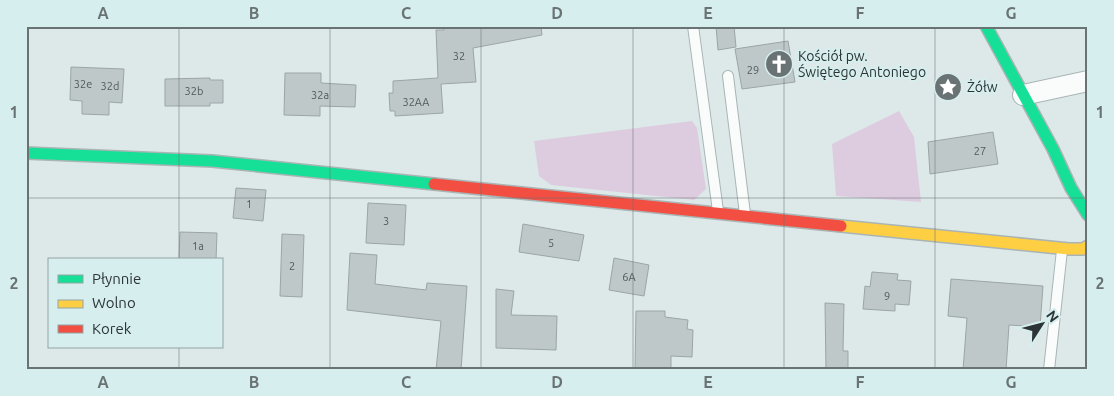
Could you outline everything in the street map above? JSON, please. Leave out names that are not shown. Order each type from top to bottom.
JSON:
[{"type":"street","points":[[986,26],[1076,198],[1088,215]]},
{"type":"street","points":[[1023,95],[1088,81]]},
{"type":"street","points":[[26,153],[212,161],[1062,249],[1083,249],[1088,246]]},
{"type":"lane","points":[[693,26],[718,214]]},
{"type":"lane","points":[[728,76],[745,217]]},
{"type":"lane","points":[[1049,370],[1062,249]]},
{"type":"shaded area","points":[[899,111],[914,137],[921,202],[836,196],[832,144]]},
{"type":"shaded area","points":[[692,121],[697,128],[706,189],[694,200],[551,185],[539,176],[534,141]]},
{"type":"building","points":[[443,26],[541,26],[542,35],[473,48],[476,82],[441,84],[443,113],[395,116],[395,111],[390,111],[389,93],[393,93],[393,81],[438,78],[436,30],[444,30]]},
{"type":"building","points":[[716,26],[734,26],[736,47],[718,50]]},
{"type":"building","points":[[788,41],[795,82],[742,89],[735,49]]},
{"type":"building","points":[[71,67],[124,69],[122,103],[109,102],[109,115],[82,114],[82,101],[70,100]]},
{"type":"building","points":[[285,73],[321,73],[321,83],[356,85],[355,107],[320,106],[320,116],[284,115]]},
{"type":"building","points":[[210,78],[210,80],[223,80],[223,103],[210,103],[210,106],[165,106],[165,79]]},
{"type":"building","points":[[993,132],[998,164],[930,174],[928,142]]},
{"type":"building","points":[[236,188],[266,190],[263,221],[233,218]]},
{"type":"building","points":[[368,203],[406,205],[404,245],[366,243]]},
{"type":"building","points":[[523,224],[584,235],[579,261],[519,252]]},
{"type":"building","points":[[180,232],[217,233],[216,258],[179,258]]},
{"type":"building","points":[[282,234],[304,235],[302,297],[280,296]]},
{"type":"building","points":[[350,253],[377,255],[375,284],[426,290],[427,283],[467,286],[461,370],[436,370],[441,321],[347,310]]},
{"type":"building","points":[[614,258],[649,265],[644,296],[609,290]]},
{"type":"building","points":[[872,272],[898,274],[897,280],[911,281],[909,305],[895,304],[895,311],[863,309],[865,286],[870,287]]},
{"type":"building","points":[[951,279],[1043,286],[1040,327],[1009,325],[1006,370],[963,370],[967,318],[948,316]]},
{"type":"building","points":[[496,289],[514,291],[511,315],[557,316],[556,350],[496,348]]},
{"type":"building","points":[[825,303],[844,304],[843,351],[848,351],[848,370],[826,370]]},
{"type":"building","points":[[636,311],[665,311],[665,317],[688,320],[687,329],[693,330],[692,357],[671,356],[671,369],[635,369]]},
{"type":"traffic: fast","points":[[986,26],[1053,149],[1071,188],[1088,215]]},
{"type":"traffic: fast","points":[[26,153],[212,161],[434,184]]},
{"type":"traffic: slow","points":[[841,226],[1069,249],[1083,249],[1088,246]]},
{"type":"traffic: jam","points":[[434,184],[841,226]]},
{"type":"place","name":"Kościół pw. Świętego Antoniego","points":[[779,64]]},
{"type":"place","name":"Żółw","points":[[948,87]]}]
